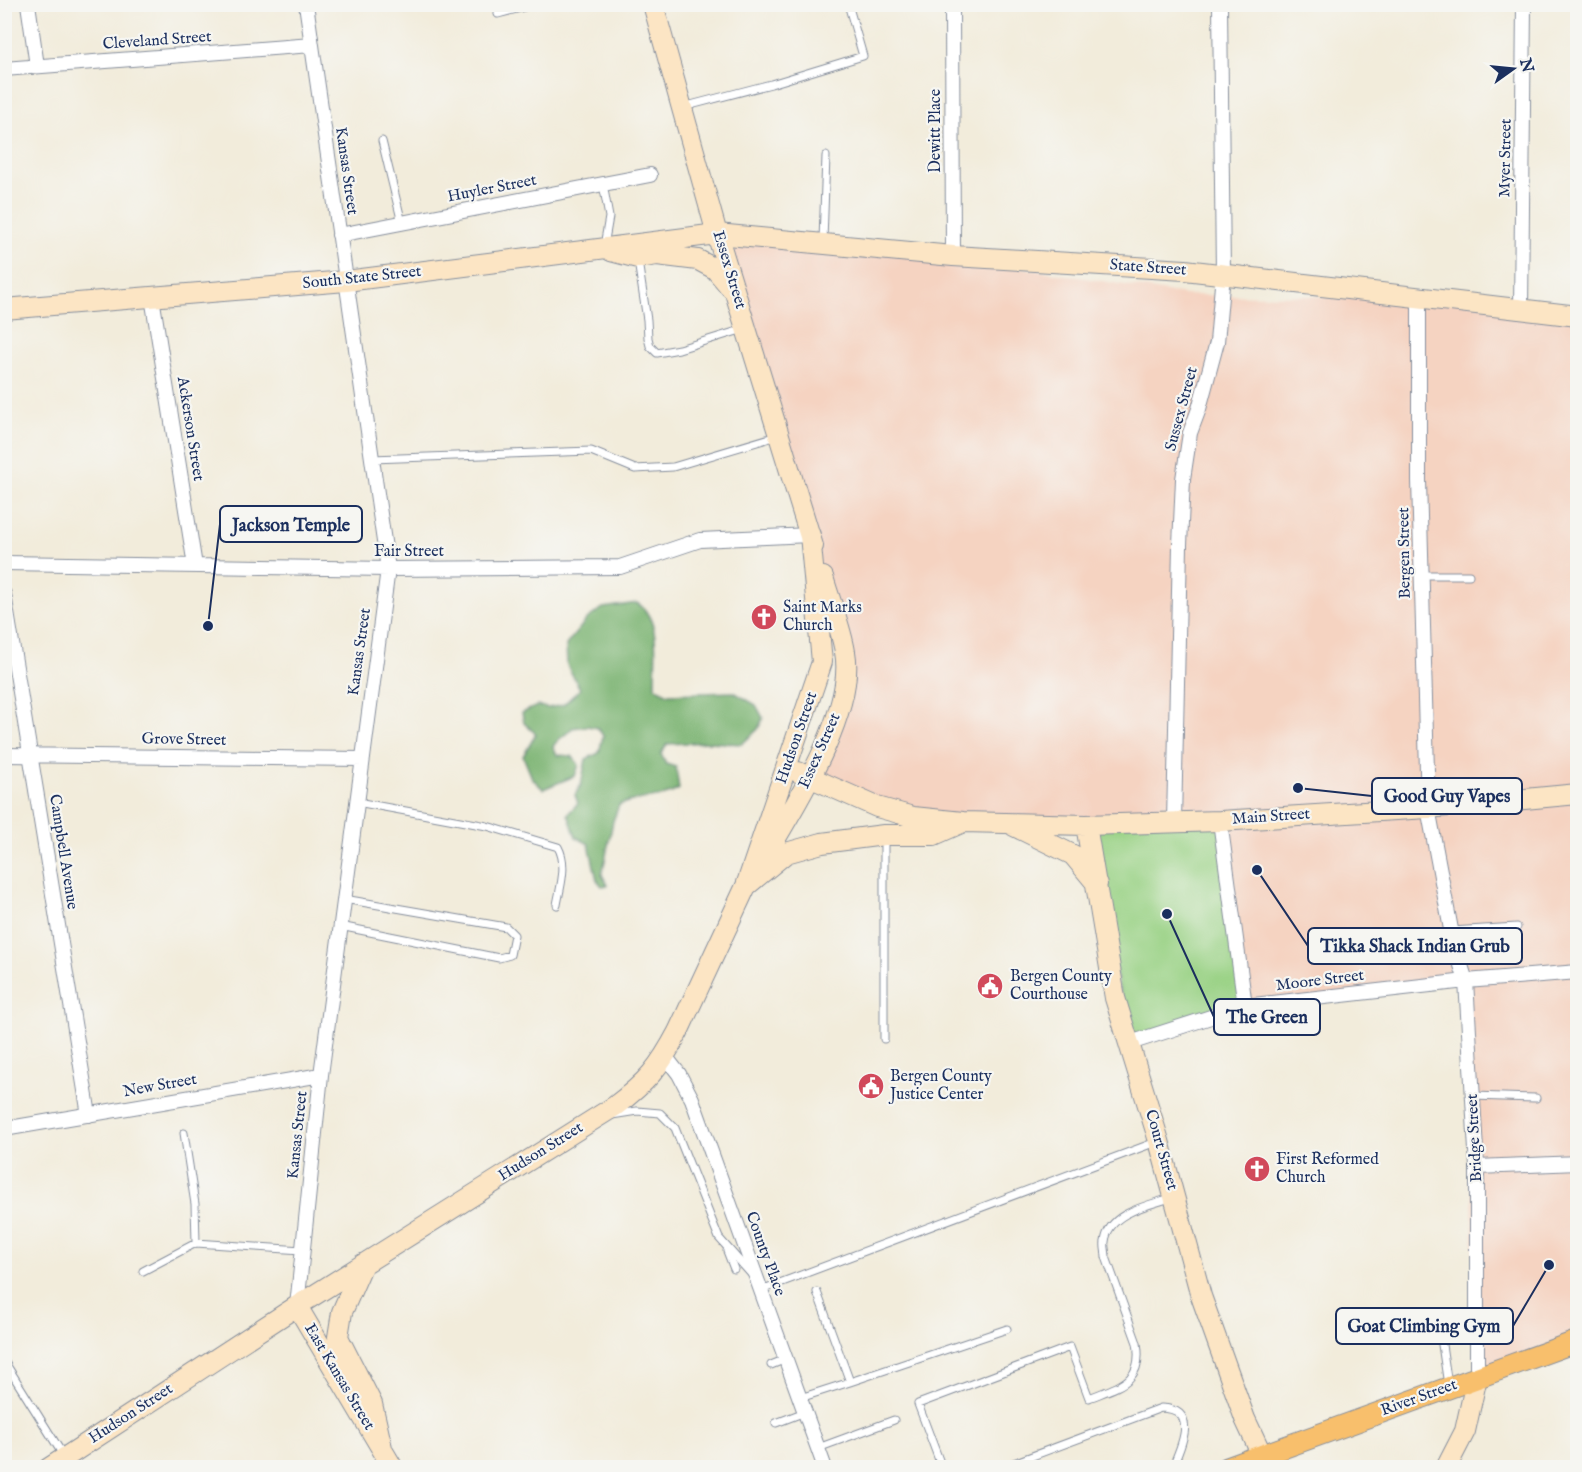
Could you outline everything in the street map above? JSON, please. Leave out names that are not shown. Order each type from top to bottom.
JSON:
[{"type":"main road","name":"Essex Street","points":[[653,4],[717,234],[846,652],[846,683],[832,730],[798,802],[746,886]]},
{"type":"main road","name":"State Street","points":[[717,234],[953,256],[1185,270],[1578,316]]},
{"type":"main road","name":"South State Street","points":[[4,309],[346,281],[717,234]]},
{"type":"main road","points":[[603,248],[638,258],[657,255],[705,262],[715,269],[735,293]]},
{"type":"main road","name":"Essex Street","points":[[810,535],[822,662]]},
{"type":"main road","name":"Hudson Street","points":[[57,1462],[297,1306],[615,1106],[642,1085],[665,1056],[746,886],[822,662]]},
{"type":"main road","name":"Main Street","points":[[787,768],[876,807],[913,817],[963,822],[1086,825],[1220,820],[1428,808],[1578,794]]},
{"type":"main road","name":"Main Street","points":[[746,886],[786,853],[822,843],[884,835],[934,835],[963,822]]},
{"type":"main road","points":[[1006,822],[1035,834],[1072,855],[1097,884]]},
{"type":"main road","name":"Court Street","points":[[1086,825],[1115,998],[1159,1141],[1201,1296],[1245,1419],[1264,1461]]},
{"type":"main road","name":"East Kansas Street","points":[[364,1264],[342,1312],[338,1337],[372,1404],[382,1448]]},
{"type":"main road","name":"East Kansas Street","points":[[297,1306],[393,1467]]},
{"type":"main road","name":"River Street","points":[[1227,1467],[1264,1461],[1448,1388],[1578,1341]]},
{"type":"main road","name":"Bridge Street","points":[[1446,1467],[1465,1431],[1477,1377]]},
{"type":"street","points":[[28,4],[37,66]]},
{"type":"street","name":"Kansas Street","points":[[297,1306],[321,1075],[388,570],[306,4]]},
{"type":"street","name":"Dewitt Place","points":[[952,4],[953,256]]},
{"type":"street","name":"Sussex Street","points":[[1174,822],[1183,479],[1190,433],[1199,409],[1217,342],[1222,274],[1220,4]]},
{"type":"street","name":"Myer Street","points":[[1521,311],[1524,4]]},
{"type":"street","name":"Cleveland Street","points":[[4,69],[312,45]]},
{"type":"street","name":"Huyler Street","points":[[339,235],[650,175]]},
{"type":"street","name":"Ackerson Street","points":[[152,297],[195,566]]},
{"type":"street","name":"Bergen Street","points":[[1419,297],[1422,575],[1428,808]]},
{"type":"street","name":"Fair Street","points":[[4,563],[388,570],[620,567],[700,540],[810,535]]},
{"type":"street","name":"Campbell Avenue","points":[[4,594],[89,1115]]},
{"type":"street","name":"Grove Street","points":[[4,755],[363,759]]},
{"type":"street","name":"Bridge Street","points":[[1428,808],[1451,931],[1466,981],[1477,1167],[1477,1377]]},
{"type":"street","points":[[1220,820],[1245,1006]]},
{"type":"street","name":"Moore Street","points":[[1130,1043],[1245,1006],[1466,981],[1578,972]]},
{"type":"street","name":"County Place","points":[[665,1056],[679,1074],[692,1099],[825,1467]]},
{"type":"street","name":"New Street","points":[[4,1129],[321,1075]]},
{"type":"street","points":[[1477,1167],[1578,1163]]},
{"type":"lane","points":[[498,14],[536,4]]},
{"type":"lane","points":[[682,107],[771,84],[863,56],[848,4]]},
{"type":"lane","points":[[382,141],[402,223]]},
{"type":"lane","points":[[823,244],[826,156]]},
{"type":"lane","points":[[603,184],[609,217],[603,248]]},
{"type":"lane","points":[[638,258],[648,338],[650,346],[657,353],[679,349],[746,328]]},
{"type":"lane","points":[[372,459],[591,451],[635,469],[663,468],[779,435]]},
{"type":"lane","points":[[1422,575],[1469,575]]},
{"type":"lane","points":[[357,801],[487,826],[558,848],[562,855],[562,875],[557,905]]},
{"type":"lane","points":[[884,835],[884,1039]]},
{"type":"lane","points":[[340,926],[499,958],[510,955],[514,935],[506,927],[344,898]]},
{"type":"lane","points":[[1451,931],[1517,927]]},
{"type":"lane","points":[[1473,1096],[1536,1098]]},
{"type":"lane","points":[[566,1137],[610,1116],[637,1111],[660,1113],[675,1128],[719,1238],[759,1286],[1159,1141]]},
{"type":"lane","points":[[184,1133],[195,1204],[196,1243]]},
{"type":"lane","points":[[942,1467],[918,1404],[1070,1347],[1089,1398],[1132,1379],[1137,1368],[1139,1353],[1106,1257],[1105,1242],[1117,1220],[1127,1214],[1175,1197]]},
{"type":"lane","points":[[143,1271],[196,1243],[302,1250]]},
{"type":"lane","points":[[725,1245],[734,1269]]},
{"type":"lane","points":[[817,1292],[850,1382]]},
{"type":"lane","points":[[1438,1318],[1448,1388]]},
{"type":"lane","points":[[776,1423],[802,1405],[850,1382],[1007,1329]]},
{"type":"lane","points":[[771,1365],[786,1359]]},
{"type":"lane","points":[[4,1361],[57,1462]]},
{"type":"lane","points":[[1000,1467],[1161,1408],[1170,1408],[1180,1414],[1185,1426],[1184,1440],[1172,1467]]},
{"type":"lane","points":[[818,1448],[894,1420]]},
{"type":"shaded area","points":[[717,234],[953,256],[1185,295],[1419,297],[1577,316],[1577,1341],[1477,1377],[1466,981],[1245,1006],[1219,821],[923,822],[811,780],[846,683]]},
{"type":"green space","points":[[637,603],[645,610],[654,630],[655,687],[668,694],[734,692],[756,705],[763,718],[758,729],[742,744],[709,742],[667,744],[661,754],[666,764],[676,767],[679,789],[664,796],[634,800],[619,805],[613,821],[602,875],[608,885],[602,886],[597,880],[589,844],[576,837],[568,814],[578,803],[575,795],[581,785],[586,759],[599,753],[603,736],[598,728],[587,726],[572,728],[559,739],[553,747],[557,755],[572,756],[579,765],[575,776],[543,789],[532,778],[523,756],[536,734],[524,723],[522,713],[537,706],[548,708],[563,705],[580,689],[567,665],[566,645],[587,619],[603,608]]},
{"type":"green space","points":[[1220,821],[1245,1006],[1130,1043],[1086,825]]},
{"type":"place","name":"Saint Marks Church","points":[[764,617]]},
{"type":"place","name":"Jackson Temple","points":[[208,626]]},
{"type":"place","name":"Good Guy Vapes","points":[[1298,788]]},
{"type":"place","name":"Tikka Shack Indian Grub","points":[[1257,870]]},
{"type":"place","name":"The Green","points":[[1167,914]]},
{"type":"place","name":"Bergen County Courthouse","points":[[990,986]]},
{"type":"place","name":"Bergen County Justice Center","points":[[871,1086]]},
{"type":"place","name":"First Reformed Church","points":[[1257,1169]]},
{"type":"place","name":"Goat Climbing Gym","points":[[1549,1265]]}]
